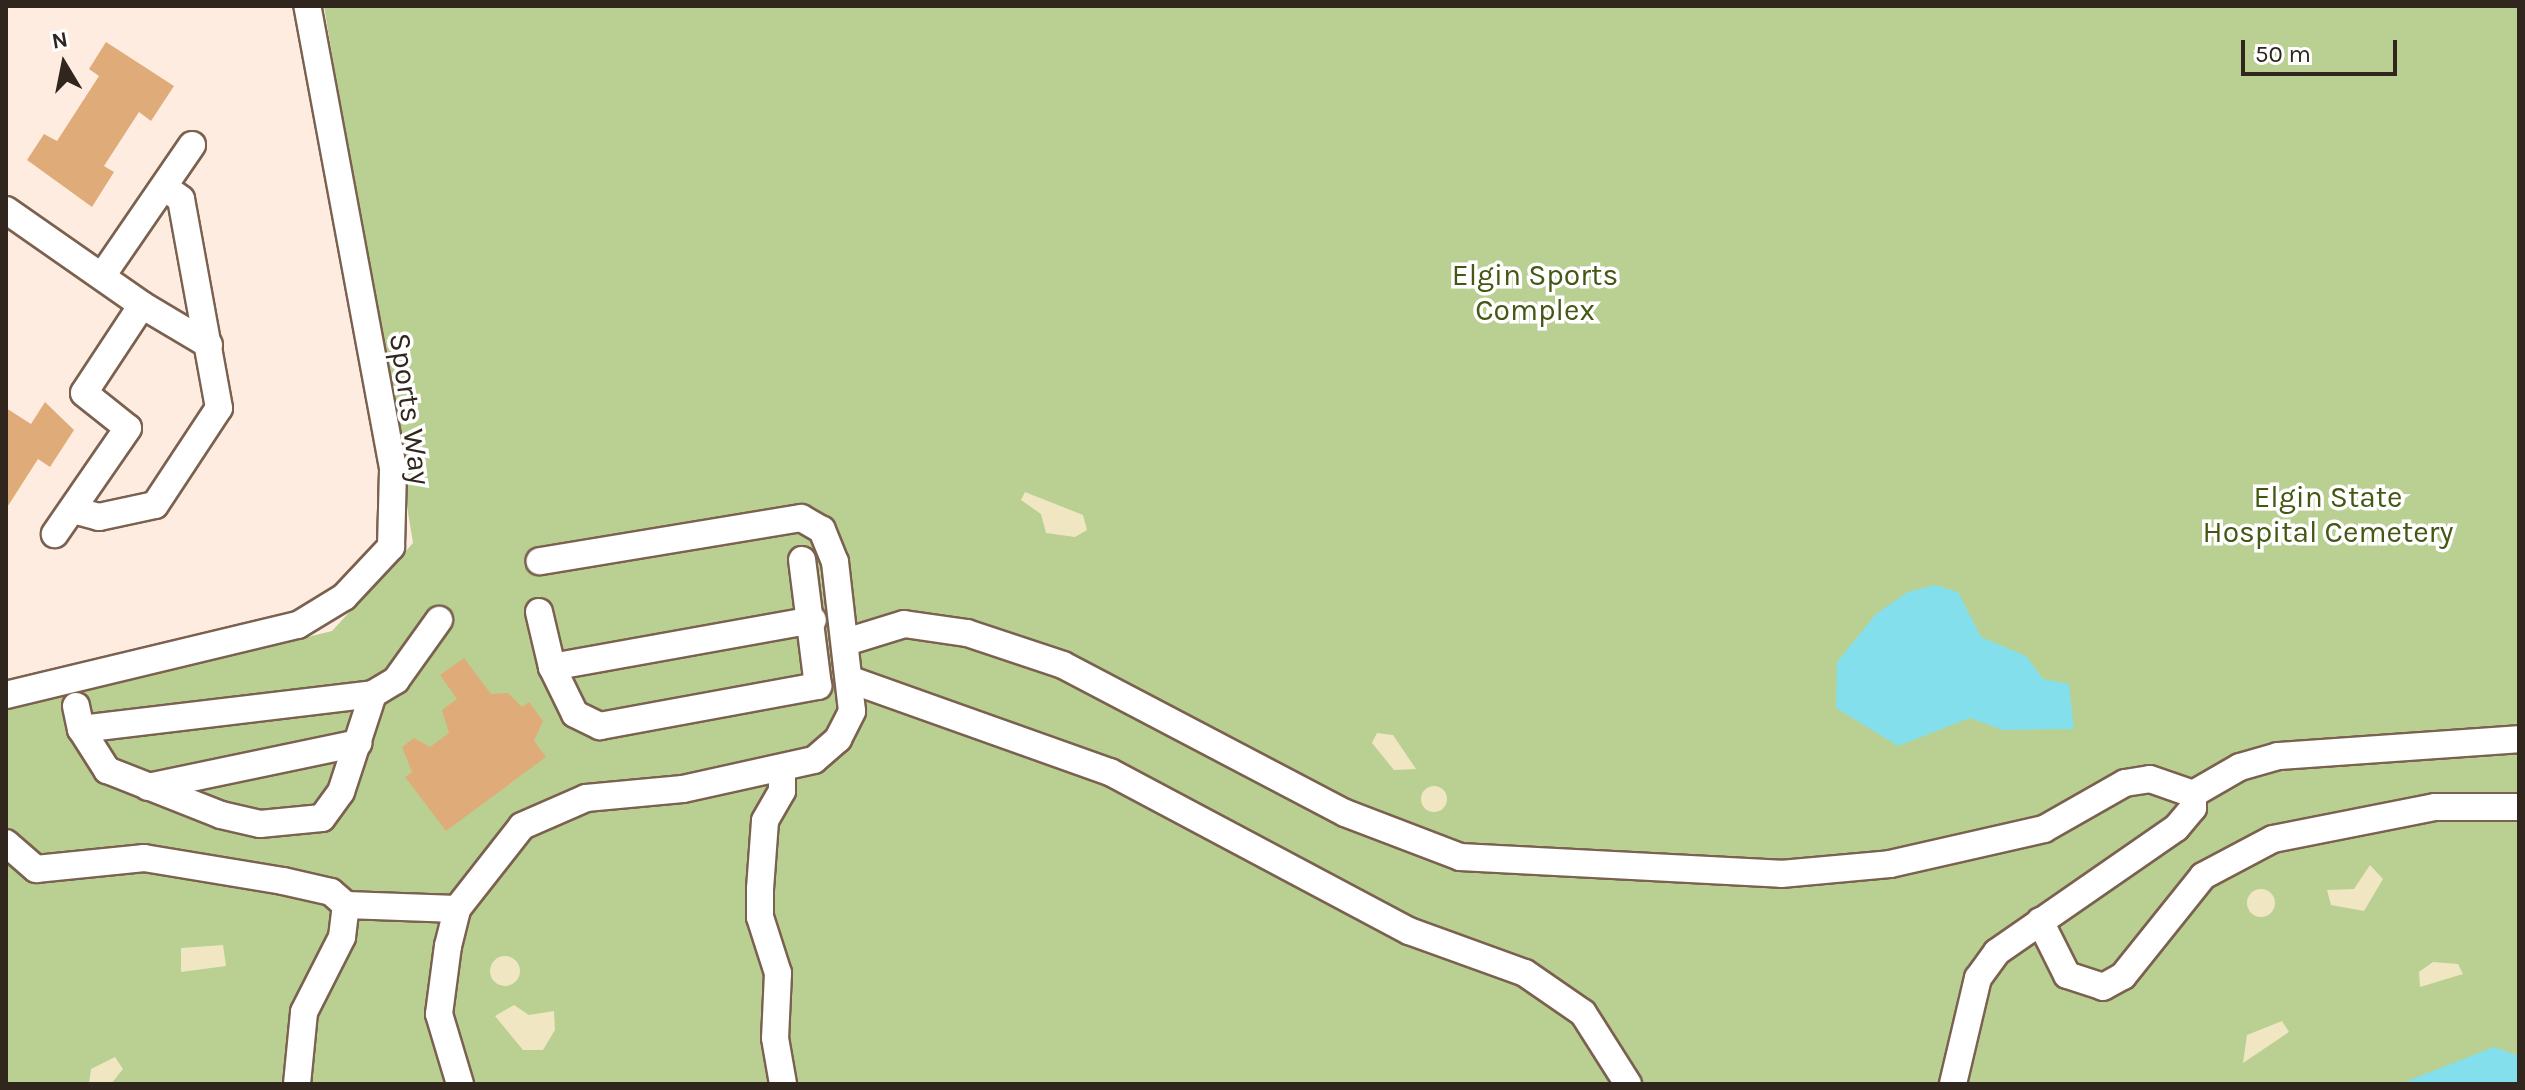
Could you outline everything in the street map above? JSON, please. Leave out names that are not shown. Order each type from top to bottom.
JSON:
[{"type":"street","name":"Sports Way","points":[[6,695],[298,625],[344,597],[391,547],[393,468],[307,6]]},
{"type":"street","points":[[102,276],[192,145]]},
{"type":"street","points":[[73,510],[99,517],[155,505],[219,408],[181,199],[164,187]]},
{"type":"street","points":[[6,210],[142,305],[209,345]]},
{"type":"street","points":[[55,534],[128,428],[84,393],[142,305]]},
{"type":"street","points":[[460,1084],[439,1014],[457,909],[495,853],[551,809],[782,770],[814,760],[838,739],[852,711],[854,681],[835,562],[822,530],[801,518],[540,561]]},
{"type":"street","points":[[539,612],[552,667],[575,714],[600,726],[818,686],[813,620],[802,560]]},
{"type":"street","points":[[373,694],[341,792],[322,818],[260,824],[107,770],[78,718],[373,694],[396,680],[439,620]]},
{"type":"street","points":[[552,667],[813,620]]},
{"type":"street","points":[[846,642],[904,624],[967,633],[1052,661],[1380,830],[1460,857],[1781,874],[1890,864],[2044,829],[2125,783],[2150,779],[2193,794],[2240,767],[2278,756],[2519,739]]},
{"type":"street","points":[[854,681],[977,730],[1110,772],[1409,931],[1535,978],[1583,1013],[1628,1084]]},
{"type":"street","points":[[148,787],[358,743]]},
{"type":"street","points":[[782,770],[782,791],[765,821],[760,917],[778,973],[775,1038],[783,1084]]},
{"type":"street","points":[[1953,1084],[1978,978],[1997,952],[2176,828],[2193,808],[2193,794]]},
{"type":"street","points":[[2040,921],[2067,975],[2103,987],[2123,976],[2203,876],[2273,839],[2435,807],[2519,807]]},
{"type":"street","points":[[6,843],[36,869],[144,858],[307,887],[346,905],[457,909]]},
{"type":"street","points":[[297,1084],[304,1012],[342,937],[346,905]]},
{"type":"green space","points":[[324,6],[2519,6],[2519,1084],[6,1084],[6,710],[332,631],[413,543]]},
{"type":"sand","points":[[1025,492],[1083,515],[1087,530],[1075,537],[1046,533],[1041,514],[1021,500]]},
{"type":"sand","points":[[1377,733],[1393,735],[1416,769],[1394,770],[1372,743]]},
{"type":"sand","points":[[1434,786],[1443,790],[1447,799],[1443,808],[1434,812],[1425,808],[1421,799],[1425,790]]},
{"type":"sand","points":[[2370,865],[2383,879],[2364,911],[2331,905],[2327,890],[2354,889]]},
{"type":"sand","points":[[2261,889],[2271,893],[2275,903],[2271,913],[2261,917],[2251,913],[2247,903],[2251,893]]},
{"type":"sand","points":[[223,945],[226,966],[181,972],[181,948]]},
{"type":"sand","points":[[505,956],[516,960],[520,971],[516,982],[505,986],[494,982],[490,971],[494,960]]},
{"type":"sand","points":[[2433,962],[2458,964],[2463,974],[2420,987],[2419,972]]},
{"type":"sand","points":[[514,1005],[529,1015],[554,1011],[555,1030],[543,1050],[523,1050],[495,1016]]},
{"type":"sand","points":[[2282,1021],[2289,1032],[2243,1063],[2247,1035]]},
{"type":"sand","points":[[115,1057],[123,1069],[111,1084],[89,1084],[91,1069]]},
{"type":"water","points":[[1935,585],[1958,592],[1981,637],[2026,656],[2043,679],[2069,684],[2074,729],[2003,730],[1970,718],[1898,746],[1836,708],[1837,662],[1876,614],[1908,592]]},
{"type":"water","points":[[2494,1047],[2519,1056],[2519,1084],[2400,1084]]},
{"type":"building","points":[[106,42],[174,86],[151,121],[139,112],[104,166],[114,172],[92,207],[27,160],[44,134],[57,141],[99,76],[89,69]]},
{"type":"building","points":[[45,402],[74,430],[50,467],[38,459],[6,509],[6,408],[31,424]]},
{"type":"building","points":[[464,658],[491,694],[508,693],[522,707],[529,702],[543,721],[534,741],[546,757],[446,831],[405,777],[412,772],[402,747],[414,738],[430,747],[449,733],[442,710],[457,699],[440,675]]},
{"type":"park label","name":"Elgin Sports Complex","points":[[1535,292]]},
{"type":"park label","name":"Elgin State Hospital Cemetery","points":[[2328,514]]}]
